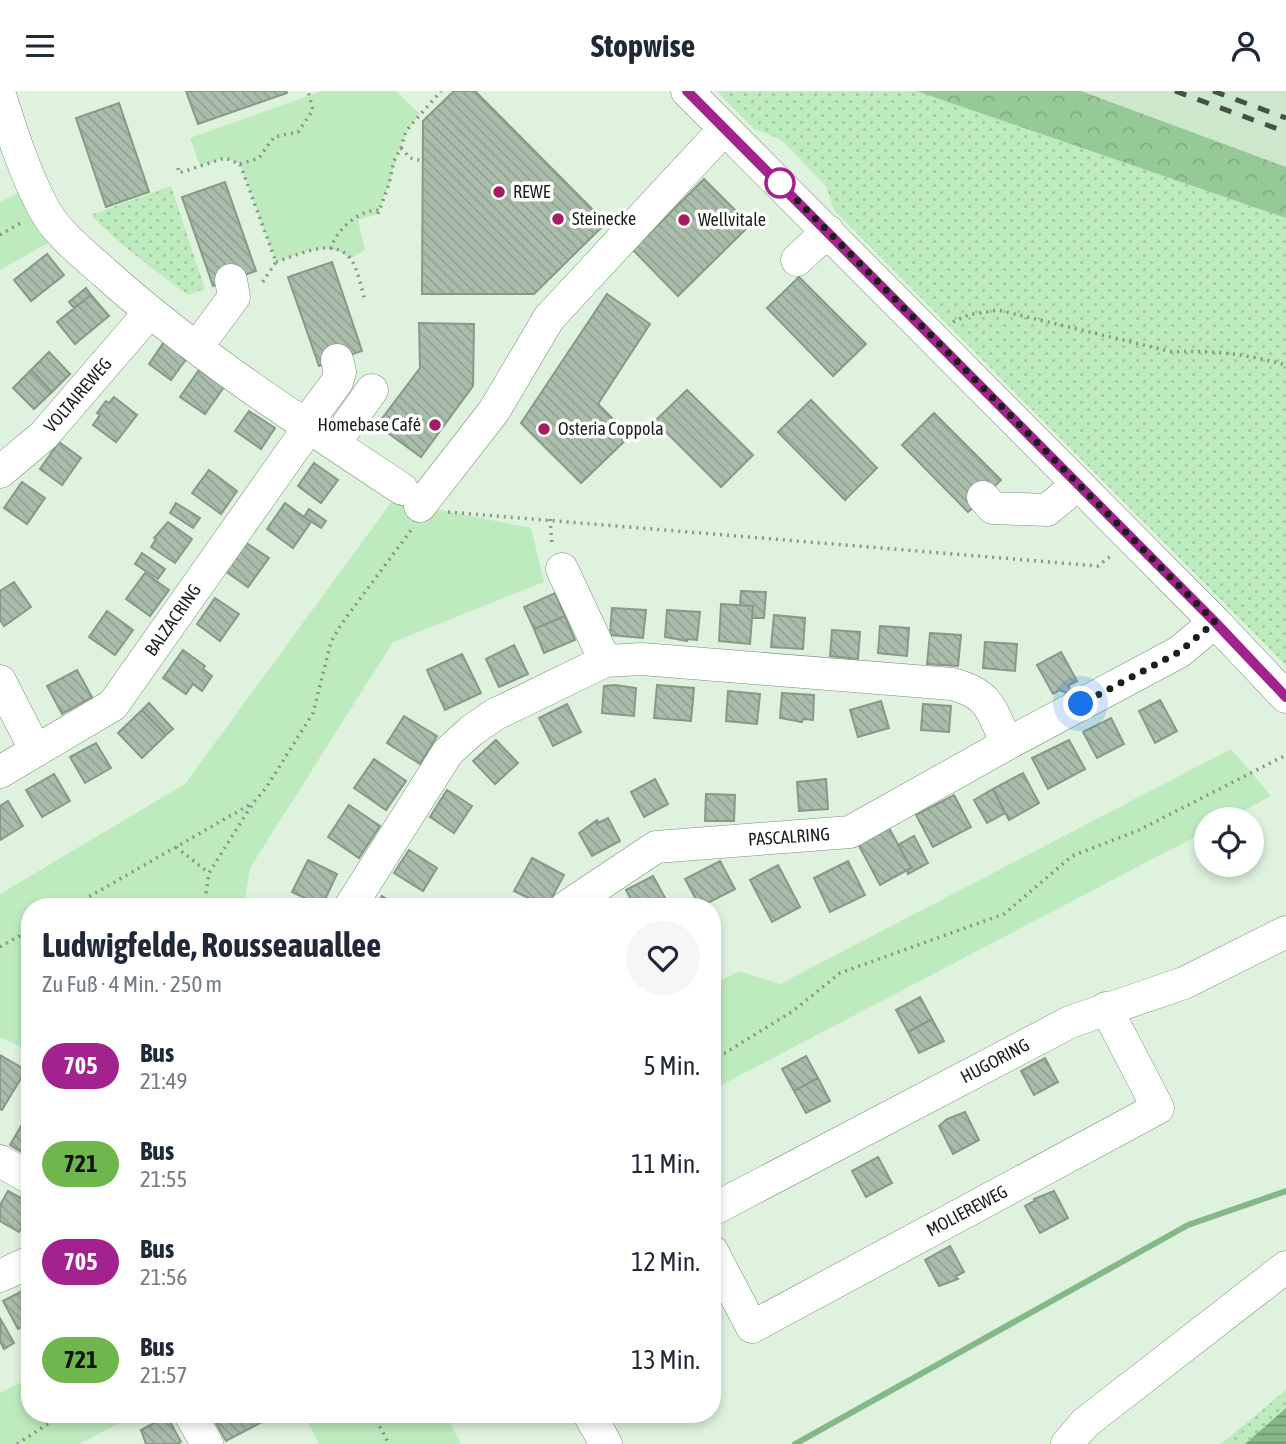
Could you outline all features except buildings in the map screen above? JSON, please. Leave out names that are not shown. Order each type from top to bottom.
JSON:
[{"type":"street","points":[[687,91],[1215,622],[1286,697]]},
{"type":"street","points":[[0,95],[12,134],[44,210],[62,235],[149,313],[420,507],[494,411],[549,318],[716,138]]},
{"type":"street","points":[[797,260],[828,232]]},
{"type":"street","points":[[197,347],[242,287]]},
{"type":"street","name":"VOLTAIREWEG","points":[[0,472],[44,435],[149,313]]},
{"type":"street","points":[[316,432],[340,372],[337,360]]},
{"type":"street","points":[[316,432],[372,390]]},
{"type":"street","name":"BALZACRING","points":[[0,772],[113,705],[316,432]]},
{"type":"street","points":[[983,497],[993,508],[1047,510],[1078,484]]},
{"type":"street","points":[[562,569],[605,661]]},
{"type":"street","name":"PASCALRING","points":[[580,898],[656,847],[850,832],[1179,652],[1215,622]]},
{"type":"street","points":[[357,898],[447,752],[494,715],[605,661],[642,659],[952,684],[973,689],[987,701],[1007,744]]},
{"type":"street","points":[[0,681],[36,751]]},
{"type":"street","name":"HUGORING","points":[[721,1204],[1070,1022],[1184,983],[1286,932]]},
{"type":"street","name":"MOLIEREWEG","points":[[721,1268],[752,1327],[1158,1108],[1106,1008]]},
{"type":"street","points":[[0,1161],[21,1173]]},
{"type":"street","points":[[0,1276],[21,1266]]},
{"type":"street","points":[[1068,1444],[1085,1423],[1286,1267]]},
{"type":"street","points":[[195,1423],[206,1444]]},
{"type":"street","points":[[594,1423],[606,1444]]},
{"type":"path","points":[[178,169],[179,173],[225,158],[240,164],[259,158],[274,137],[295,134],[302,129],[313,110],[308,91]]},
{"type":"path","points":[[331,249],[332,241],[350,222],[364,212],[378,212],[389,184],[394,161],[410,125],[442,91]]},
{"type":"path","points":[[401,148],[410,158],[423,161]]},
{"type":"path","points":[[240,164],[276,262]]},
{"type":"path","points":[[242,287],[276,262],[318,249],[331,249],[350,259],[365,300]]},
{"type":"path","points":[[950,323],[998,310],[1172,352],[1201,350],[1240,353],[1286,365]]},
{"type":"path","points":[[205,898],[209,873],[313,713],[331,642],[420,507],[1098,566],[1131,538]]},
{"type":"path","points":[[721,1055],[793,1011],[840,973],[1004,913],[1072,856],[1137,831],[1286,755]]},
{"type":"path","points":[[87,898],[253,803]]},
{"type":"path","points":[[176,847],[209,873]]},
{"type":"path","points":[[0,947],[21,935]]},
{"type":"path","points":[[17,1444],[49,1423]]},
{"type":"path","points":[[378,1423],[389,1444]]},
{"type":"shaded area","points":[[322,91],[396,91],[420,114],[401,145],[378,214],[358,220],[365,250],[350,259],[341,253],[323,249],[304,252],[276,262],[240,164],[225,158],[200,166],[190,138]]},
{"type":"shaded area","points":[[717,91],[916,91],[1286,218],[1286,665],[834,210],[826,186],[780,139],[754,129]]},
{"type":"shaded area","points":[[1081,91],[1286,91],[1286,167]]},
{"type":"shaded area","points":[[171,186],[205,289],[188,295],[150,267],[91,215]]},
{"type":"shaded area","points":[[25,189],[62,235],[0,270],[0,202]]},
{"type":"shaded area","points":[[395,497],[420,506],[531,528],[544,582],[393,642],[250,868],[245,898],[21,898],[21,1047],[0,1037],[0,894],[185,784]]},
{"type":"shaded area","points":[[1231,749],[1271,796],[1250,807],[1194,807],[1194,837],[721,1085],[721,980],[739,971],[780,984]]},
{"type":"shaded area","points":[[21,1382],[21,1423],[120,1423],[79,1444],[0,1444],[0,1393]]},
{"type":"shaded area","points":[[1286,1390],[1286,1408],[1245,1444],[1221,1444]]},
{"type":"shaded area","points":[[1286,1408],[1286,1444],[1245,1444]]},
{"type":"shaded area","points":[[308,1423],[450,1423],[461,1444],[319,1444]]},
{"type":"green space","points":[[916,91],[1081,91],[1286,167],[1286,218]]},
{"type":"waterway","points":[[795,1444],[1188,1225],[1286,1191]]},
{"type":"railway","points":[[1175,91],[1286,132]]},
{"type":"railway","points":[[1213,91],[1286,118]]},
{"type":"bus line","name":"705","points":[[687,91],[1215,622],[1286,697]]},
{"type":"place","name":"REWE","points":[[499,192]]},
{"type":"place","name":"Steinecke","points":[[558,219]]},
{"type":"place","name":"Wellvitale","points":[[684,220]]},
{"type":"place","name":"Homebase Café","points":[[435,425]]},
{"type":"place","name":"Osteria Coppola","points":[[544,429]]},
{"type":"route","points":[[780,183],[771,174],[1215,622],[1179,652],[1081,704]]}]
